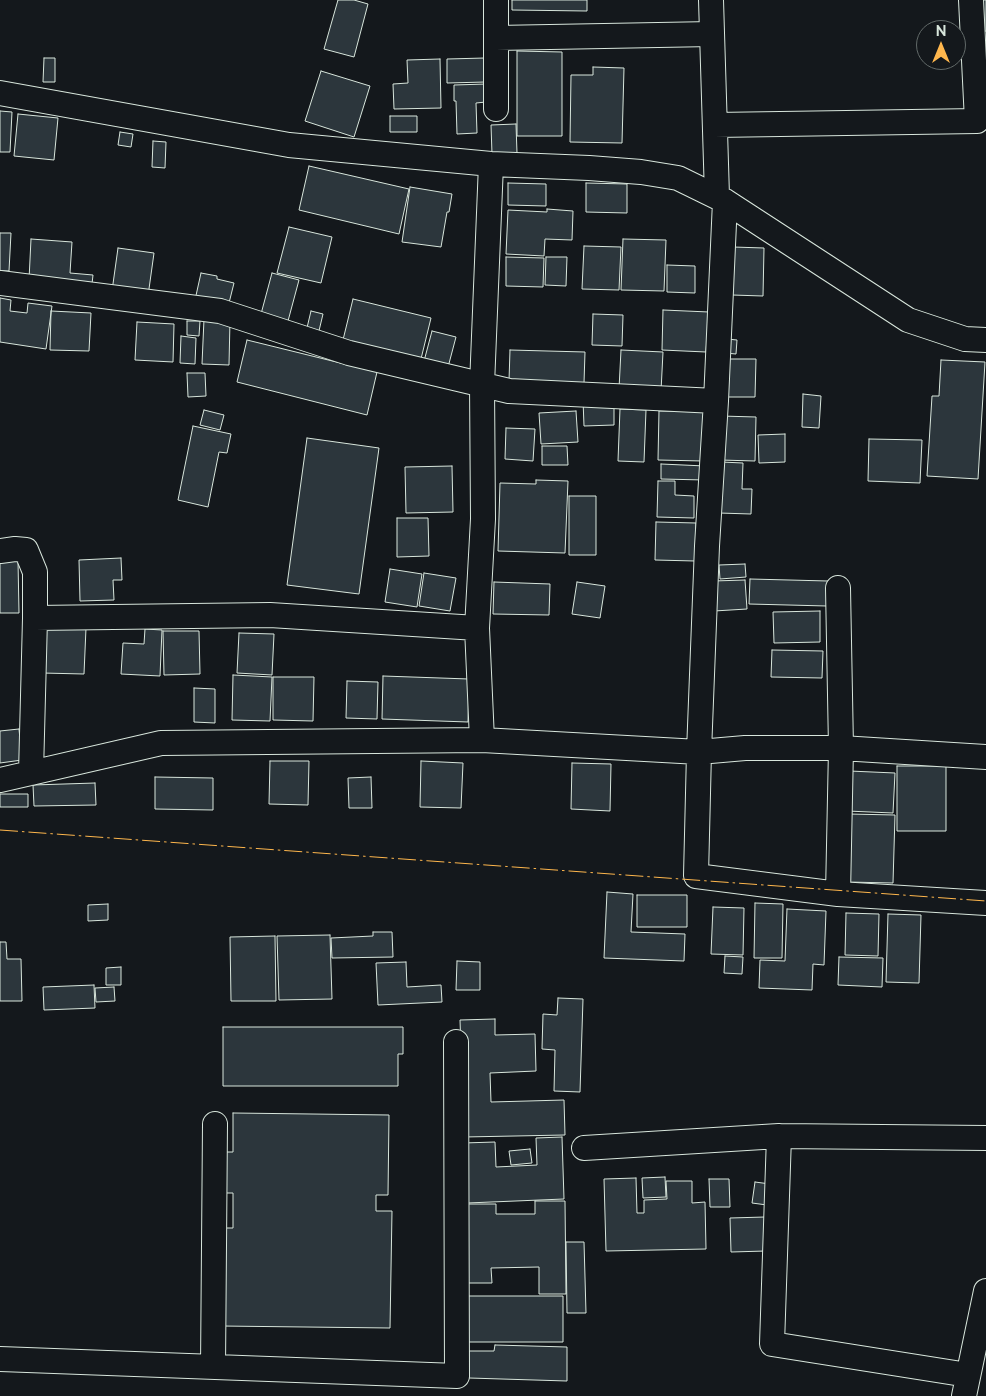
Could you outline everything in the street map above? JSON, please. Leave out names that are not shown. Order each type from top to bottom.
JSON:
[{"type":"street","points":[[496,0],[496,109]]},
{"type":"street","points":[[711,0],[715,124],[721,199],[716,401],[707,546],[696,876],[838,894],[986,903]]},
{"type":"street","points":[[715,124],[977,121],[971,0]]},
{"type":"street","points":[[496,38],[712,34]]},
{"type":"street","points":[[0,93],[289,145],[491,164],[641,172],[678,178],[721,199],[908,320],[965,339],[986,340]]},
{"type":"street","points":[[482,740],[477,628],[483,519],[482,385],[491,164]]},
{"type":"street","points":[[0,283],[220,311],[349,353],[509,391],[716,401]]},
{"type":"street","points":[[0,551],[26,550],[35,572],[30,773]]},
{"type":"street","points":[[838,588],[841,748],[838,894]]},
{"type":"street","points":[[35,618],[270,615],[477,628]]},
{"type":"street","points":[[0,780],[161,743],[482,740],[699,752],[745,748],[841,748],[986,757]]},
{"type":"street","points":[[0,1358],[458,1376],[456,1042]]},
{"type":"street","points":[[213,1367],[215,1124]]},
{"type":"street","points":[[584,1148],[779,1136],[986,1138]]},
{"type":"street","points":[[779,1136],[772,1344],[966,1386],[986,1291]]},
{"type":"building","points":[[338,0],[354,0],[368,4],[354,57],[324,49]]},
{"type":"building","points":[[512,0],[587,0],[587,11],[512,10]]},
{"type":"building","points":[[981,0],[986,0],[986,31],[982,32]]},
{"type":"building","points":[[517,51],[562,52],[562,136],[517,136]]},
{"type":"building","points":[[44,58],[55,58],[55,82],[43,82]]},
{"type":"building","points":[[485,58],[486,82],[447,83],[447,59]]},
{"type":"building","points":[[440,59],[441,108],[394,109],[393,84],[408,83],[407,60]]},
{"type":"building","points":[[593,67],[624,68],[622,143],[570,142],[571,75],[593,75]]},
{"type":"building","points":[[321,71],[370,86],[354,137],[305,121]]},
{"type":"building","points":[[486,84],[486,102],[476,103],[477,133],[457,134],[454,85]]},
{"type":"building","points":[[0,111],[12,112],[10,152],[0,152]]},
{"type":"building","points":[[18,114],[58,118],[54,160],[14,156]]},
{"type":"building","points":[[390,116],[417,116],[417,132],[390,132]]},
{"type":"building","points":[[516,124],[517,153],[492,154],[491,125]]},
{"type":"building","points":[[120,132],[133,134],[131,147],[118,145]]},
{"type":"building","points":[[153,141],[166,142],[165,168],[152,167]]},
{"type":"building","points":[[309,166],[409,189],[399,234],[299,210]]},
{"type":"building","points":[[508,183],[546,184],[546,206],[508,205]]},
{"type":"building","points":[[586,183],[627,184],[627,213],[586,212]]},
{"type":"building","points":[[410,187],[452,194],[441,247],[402,242]]},
{"type":"building","points":[[547,209],[573,211],[572,240],[545,239],[544,256],[506,254],[508,210],[547,212]]},
{"type":"building","points":[[289,227],[332,237],[321,283],[277,273]]},
{"type":"building","points":[[0,233],[11,233],[9,271],[0,271]]},
{"type":"building","points":[[31,239],[72,242],[70,273],[93,275],[92,284],[29,280]]},
{"type":"building","points":[[623,239],[666,240],[664,291],[621,290]]},
{"type":"building","points":[[584,246],[621,247],[619,290],[582,289]]},
{"type":"building","points":[[733,247],[764,248],[763,296],[732,295]]},
{"type":"building","points":[[118,248],[154,253],[148,296],[112,291]]},
{"type":"building","points":[[506,257],[544,258],[543,287],[506,286]]},
{"type":"building","points":[[546,257],[567,257],[566,286],[545,285]]},
{"type":"building","points":[[667,265],[695,266],[695,293],[667,292]]},
{"type":"building","points":[[201,273],[217,276],[217,279],[234,283],[228,307],[195,300]]},
{"type":"building","points":[[272,273],[299,280],[288,321],[261,314]]},
{"type":"building","points":[[0,298],[11,300],[10,311],[27,313],[28,303],[52,306],[46,349],[0,342]]},
{"type":"building","points":[[353,299],[431,318],[420,363],[342,344]]},
{"type":"building","points":[[663,310],[709,312],[706,352],[662,350]]},
{"type":"building","points":[[51,311],[91,313],[89,351],[50,350]]},
{"type":"building","points":[[311,311],[323,314],[318,335],[306,332]]},
{"type":"building","points":[[593,314],[623,315],[622,346],[592,345]]},
{"type":"building","points":[[204,319],[230,320],[229,365],[202,364]]},
{"type":"building","points":[[187,321],[200,321],[199,336],[187,335]]},
{"type":"building","points":[[137,322],[174,324],[173,362],[135,360]]},
{"type":"building","points":[[432,331],[456,337],[447,371],[423,365]]},
{"type":"building","points":[[181,336],[196,338],[195,364],[180,363]]},
{"type":"building","points":[[727,339],[737,340],[736,354],[725,353]]},
{"type":"building","points":[[247,340],[377,372],[367,415],[237,382]]},
{"type":"building","points":[[510,350],[585,352],[584,383],[509,381]]},
{"type":"building","points":[[621,350],[663,352],[661,391],[619,389]]},
{"type":"building","points":[[719,359],[756,359],[755,397],[719,397]]},
{"type":"building","points":[[941,360],[985,362],[978,479],[927,476],[932,396],[939,396]]},
{"type":"building","points":[[187,373],[205,373],[206,396],[188,397]]},
{"type":"building","points":[[803,394],[821,396],[819,428],[802,427]]},
{"type":"building","points":[[583,400],[614,400],[614,425],[584,426]]},
{"type":"building","points":[[620,409],[646,410],[644,462],[618,461]]},
{"type":"building","points":[[204,410],[224,415],[220,430],[200,425]]},
{"type":"building","points":[[576,411],[578,442],[541,444],[539,413]]},
{"type":"building","points":[[659,411],[704,411],[703,461],[658,460]]},
{"type":"building","points":[[721,416],[756,417],[755,461],[720,460]]},
{"type":"building","points":[[193,426],[231,434],[227,453],[219,452],[208,507],[178,500]]},
{"type":"building","points":[[506,428],[535,429],[533,461],[505,459]]},
{"type":"building","points":[[785,434],[785,462],[759,463],[758,435]]},
{"type":"building","points":[[307,438],[379,448],[359,594],[287,585]]},
{"type":"building","points":[[869,439],[922,440],[920,483],[868,481]]},
{"type":"building","points":[[542,446],[567,446],[568,465],[542,465]]},
{"type":"building","points":[[721,462],[743,463],[742,489],[752,489],[751,514],[719,513]]},
{"type":"building","points":[[661,464],[705,466],[705,480],[661,479]]},
{"type":"building","points":[[452,466],[453,512],[406,513],[405,467]]},
{"type":"building","points":[[536,480],[568,481],[565,553],[498,551],[500,483],[536,484]]},
{"type":"building","points":[[658,481],[675,481],[675,495],[694,496],[694,518],[657,517]]},
{"type":"building","points":[[569,496],[596,496],[596,555],[569,555]]},
{"type":"building","points":[[397,518],[428,518],[429,556],[397,557]]},
{"type":"building","points":[[656,522],[696,523],[695,561],[655,560]]},
{"type":"building","points":[[121,558],[122,580],[113,580],[114,600],[80,601],[79,560]]},
{"type":"building","points":[[0,561],[18,561],[19,613],[0,613]]},
{"type":"building","points":[[745,564],[746,577],[720,579],[719,565]]},
{"type":"building","points":[[390,569],[422,574],[417,607],[385,602]]},
{"type":"building","points":[[424,573],[456,578],[450,611],[419,606]]},
{"type":"building","points":[[750,579],[828,581],[827,606],[749,604]]},
{"type":"building","points":[[745,580],[747,609],[714,611],[713,581]]},
{"type":"building","points":[[494,582],[550,584],[549,615],[493,614]]},
{"type":"building","points":[[577,582],[605,586],[600,618],[572,614]]},
{"type":"building","points":[[820,611],[820,642],[774,643],[773,612]]},
{"type":"building","points":[[44,627],[86,628],[84,674],[42,673]]},
{"type":"building","points":[[145,629],[162,630],[160,676],[121,674],[123,643],[144,644]]},
{"type":"building","points":[[163,631],[199,631],[200,674],[164,675]]},
{"type":"building","points":[[239,633],[274,634],[272,675],[237,673]]},
{"type":"building","points":[[772,650],[823,651],[822,678],[771,677]]},
{"type":"building","points":[[233,675],[272,677],[270,721],[232,720]]},
{"type":"building","points":[[383,676],[469,679],[468,722],[382,719]]},
{"type":"building","points":[[273,677],[314,677],[313,721],[273,720]]},
{"type":"building","points":[[347,681],[378,682],[377,719],[346,718]]},
{"type":"building","points":[[194,688],[215,689],[215,723],[194,722]]},
{"type":"building","points":[[19,729],[22,760],[0,763],[0,731]]},
{"type":"building","points":[[270,761],[309,761],[308,805],[269,804]]},
{"type":"building","points":[[421,761],[463,763],[461,808],[420,807]]},
{"type":"building","points":[[572,763],[611,764],[610,811],[571,809]]},
{"type":"building","points":[[897,766],[946,766],[946,831],[897,831]]},
{"type":"building","points":[[849,771],[895,773],[893,813],[847,811]]},
{"type":"building","points":[[155,777],[213,778],[213,810],[155,809]]},
{"type":"building","points":[[371,777],[372,808],[349,808],[348,778]]},
{"type":"building","points":[[95,783],[96,805],[34,806],[33,785]]},
{"type":"building","points":[[0,794],[28,794],[28,807],[0,807]]},
{"type":"building","points":[[849,814],[895,815],[893,883],[847,882]]},
{"type":"building","points":[[607,892],[633,894],[631,932],[685,934],[684,961],[604,958]]},
{"type":"building","points":[[637,895],[687,895],[687,927],[637,927]]},
{"type":"building","points":[[755,903],[783,904],[782,958],[754,958]]},
{"type":"building","points":[[108,904],[108,920],[88,921],[88,905]]},
{"type":"building","points":[[713,907],[744,908],[743,955],[711,954]]},
{"type":"building","points":[[787,909],[826,911],[824,965],[813,964],[812,990],[759,988],[760,960],[785,961]]},
{"type":"building","points":[[846,913],[879,914],[878,956],[845,955]]},
{"type":"building","points":[[888,914],[921,915],[919,983],[886,982]]},
{"type":"building","points":[[373,932],[392,932],[393,957],[332,958],[331,938],[373,936]]},
{"type":"building","points":[[330,935],[332,999],[279,1000],[277,936]]},
{"type":"building","points":[[275,936],[276,1001],[231,1001],[230,937]]},
{"type":"building","points":[[0,942],[6,942],[7,959],[21,959],[22,1001],[0,1001]]},
{"type":"building","points":[[725,956],[743,957],[742,974],[724,973]]},
{"type":"building","points":[[839,957],[883,958],[882,987],[838,985]]},
{"type":"building","points":[[457,961],[480,962],[480,990],[456,990]]},
{"type":"building","points":[[406,962],[407,987],[441,985],[442,1002],[378,1005],[376,963]]},
{"type":"building","points":[[121,967],[121,985],[106,985],[106,968]]},
{"type":"building","points":[[94,985],[95,1008],[44,1010],[43,987]]},
{"type":"building","points":[[114,987],[115,1001],[96,1002],[95,988]]},
{"type":"building","points":[[558,998],[583,999],[580,1092],[554,1091],[555,1050],[542,1049],[543,1014],[557,1015]]},
{"type":"building","points":[[495,1019],[495,1035],[535,1034],[536,1071],[490,1073],[491,1102],[564,1100],[565,1135],[464,1137],[460,1020]]},
{"type":"building","points":[[223,1027],[403,1027],[403,1054],[398,1054],[398,1086],[223,1086]]},
{"type":"building","points":[[233,1113],[389,1115],[388,1195],[376,1195],[376,1211],[392,1211],[390,1328],[221,1326],[222,1228],[233,1228],[233,1193],[224,1193],[224,1152],[233,1152]]},
{"type":"building","points":[[562,1137],[564,1199],[467,1203],[463,1143],[495,1142],[496,1167],[537,1165],[536,1138]]},
{"type":"building","points":[[530,1149],[532,1163],[511,1165],[509,1151]]},
{"type":"building","points":[[665,1177],[666,1197],[643,1198],[642,1178]]},
{"type":"building","points":[[636,1178],[637,1213],[644,1213],[644,1200],[667,1199],[666,1181],[692,1181],[692,1203],[705,1202],[706,1249],[606,1251],[604,1179]]},
{"type":"building","points":[[709,1179],[729,1179],[730,1207],[710,1207]]},
{"type":"building","points":[[755,1182],[770,1184],[767,1205],[752,1203]]},
{"type":"building","points":[[535,1201],[565,1201],[566,1294],[539,1294],[539,1267],[491,1268],[492,1283],[465,1283],[464,1204],[496,1204],[496,1214],[535,1214]]},
{"type":"building","points":[[765,1217],[766,1251],[731,1252],[730,1218]]},
{"type":"building","points":[[566,1242],[584,1242],[586,1313],[567,1313]]},
{"type":"building","points":[[465,1296],[563,1296],[563,1342],[465,1342]]},
{"type":"building","points":[[495,1345],[567,1347],[567,1381],[469,1378],[469,1351],[494,1351]]},
{"type":"power","points":[[0,830],[986,901]]}]
